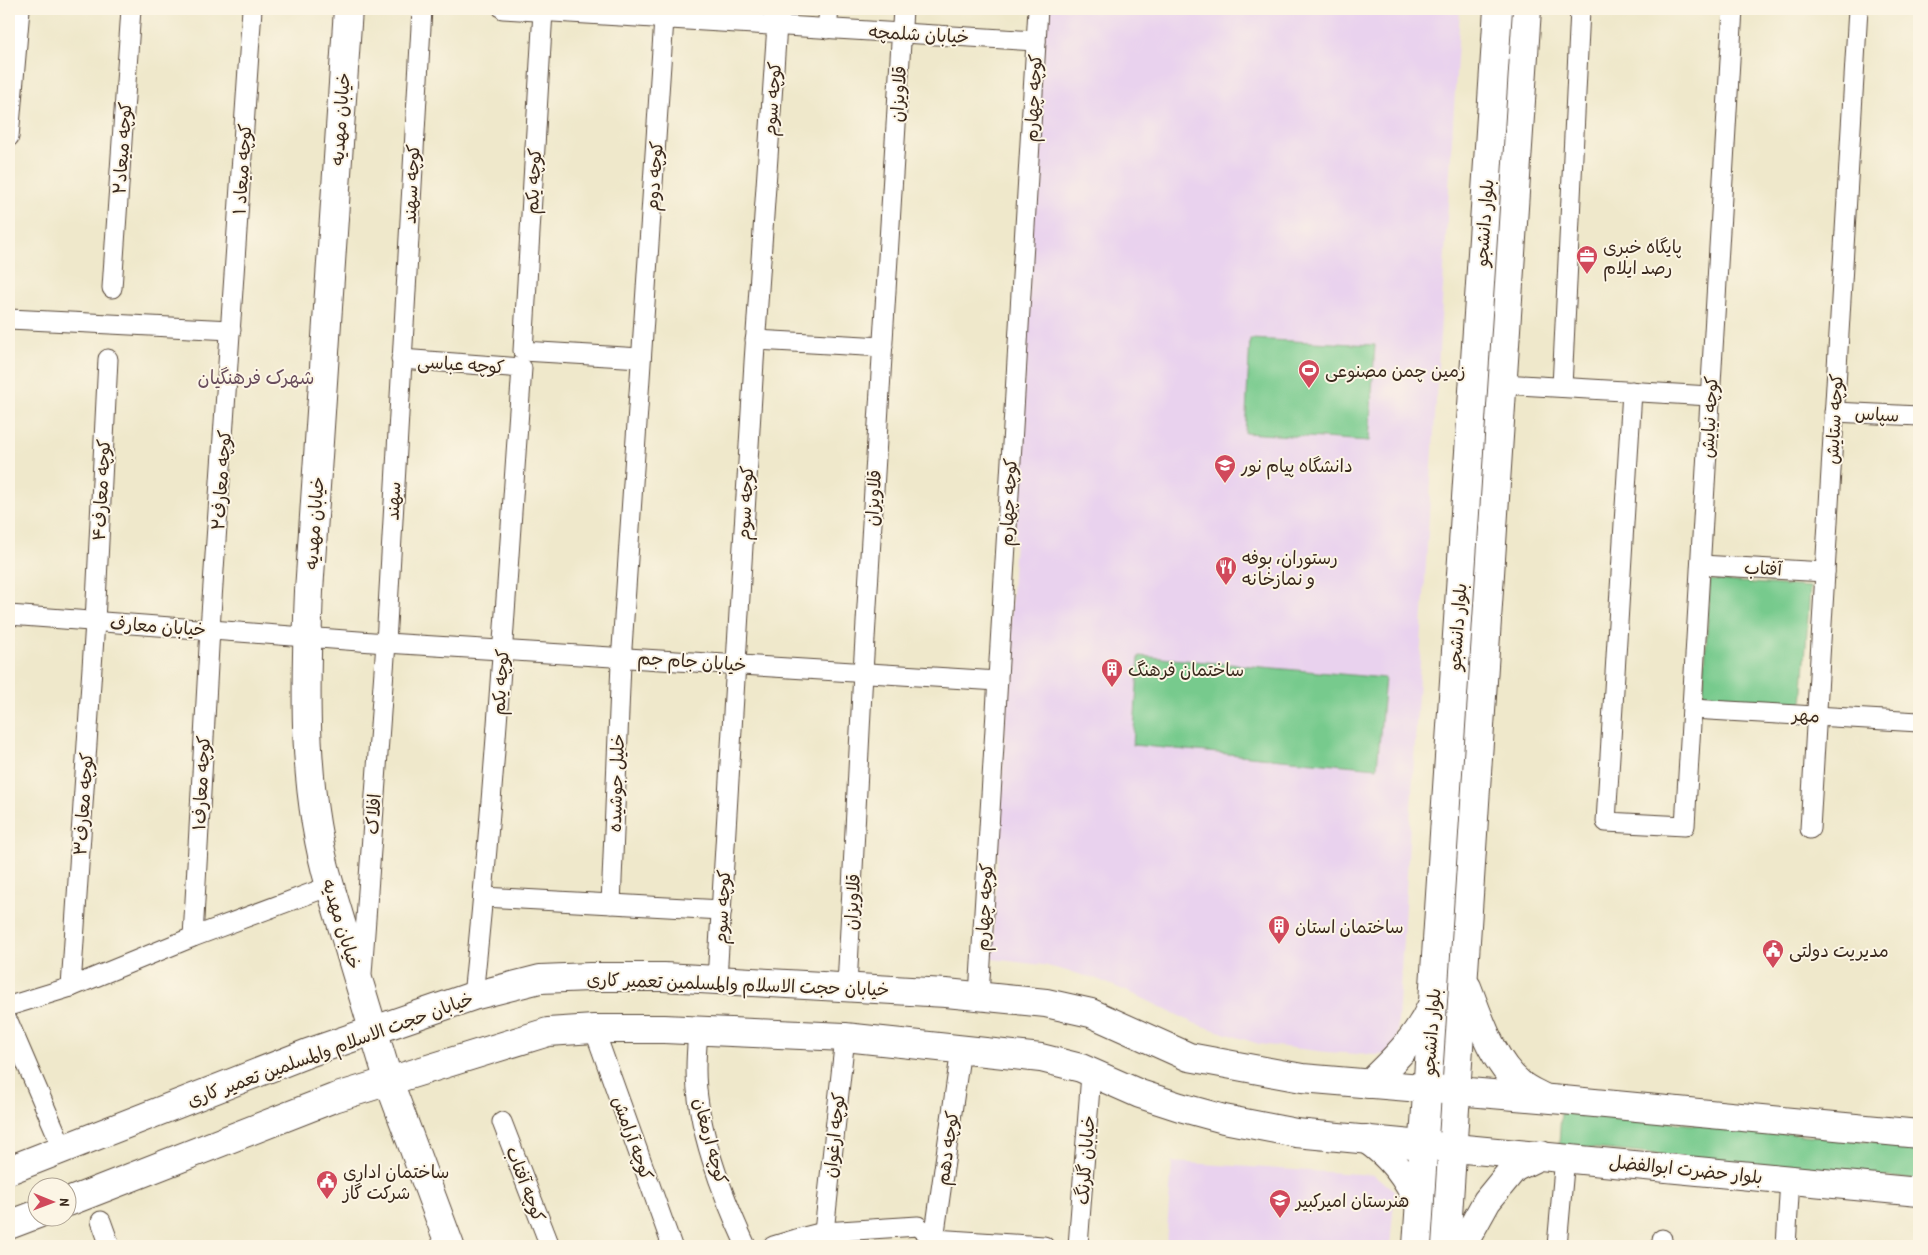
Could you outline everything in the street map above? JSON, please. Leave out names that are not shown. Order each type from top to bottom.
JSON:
[{"type":"main road","name":"خیابان مهدیه","points":[[348,9],[307,636],[306,688],[309,767],[314,818],[323,864],[375,1030],[389,1082],[450,1246]]},
{"type":"main road","name":"بلوار دانشجو","points":[[1417,1246],[1498,9]]},
{"type":"main road","name":"بلوار دانشجو","points":[[1446,1246],[1527,9]]},
{"type":"main road","name":"خیابان حجت الاسلام والمسلمین تعمیر کاری","points":[[9,1170],[308,1053],[473,996],[540,979],[636,977],[717,980],[979,996],[1046,1003],[1091,1013],[1189,1057],[1302,1078],[1457,1091]]},
{"type":"main road","points":[[1464,979],[1485,1032],[1503,1066],[1521,1085],[1546,1098]]},
{"type":"main road","points":[[1369,1084],[1409,1042],[1419,1029],[1433,1003]]},
{"type":"main road","points":[[78,1198],[334,1098],[548,1032],[594,1029],[664,1029],[845,1037],[1041,1058],[1081,1068],[1140,1094],[1224,1119],[1296,1132],[1453,1147]]},
{"type":"main road","points":[[1457,1091],[1919,1134]]},
{"type":"main road","points":[[1366,1139],[1386,1154],[1400,1170],[1413,1189],[1420,1205]]},
{"type":"main road","name":"بلوار حضرت ابوالفضل","points":[[1453,1147],[1919,1192]]},
{"type":"main road","points":[[1462,1246],[1487,1201],[1514,1168],[1553,1156]]},
{"type":"main road","points":[[9,1225],[28,1218]]},
{"type":"street","points":[[9,137],[20,9]]},
{"type":"street","name":"کوچه میعاد۲","points":[[112,288],[131,9]]},
{"type":"street","name":"کوچه میعاد ۱","points":[[231,330],[252,9]]},
{"type":"street","name":"کوچه سهند","points":[[401,359],[422,9]]},
{"type":"street","name":"خیابان شلمچه","points":[[503,9],[570,11],[664,19],[707,15],[777,26],[1036,41]]},
{"type":"street","points":[[827,29],[829,9]]},
{"type":"street","name":"قلاویزان","points":[[847,987],[863,672],[903,9]]},
{"type":"street","name":"کوچه چهارم","points":[[979,996],[1038,9]]},
{"type":"street","points":[[1562,388],[1580,9]]},
{"type":"street","name":"كوچه نيايش","points":[[1632,392],[1606,822],[1685,826],[1733,9]]},
{"type":"street","name":"کوچه ستایش","points":[[1810,829],[1858,9]]},
{"type":"street","name":"کوچه یکم","points":[[473,996],[503,650],[543,11]]},
{"type":"street","name":"کوچه دوم","points":[[642,358],[664,19]]},
{"type":"street","name":"کوچه سوم","points":[[717,980],[755,340],[777,26]]},
{"type":"street","points":[[9,319],[231,330]]},
{"type":"street","name":"کوچه معارف۲","points":[[210,629],[231,330]]},
{"type":"street","points":[[755,340],[882,347]]},
{"type":"street","name":"کوچه عباسی","points":[[401,359],[522,360],[642,358]]},
{"type":"street","name":"خلیل جوشیده","points":[[611,904],[621,660],[642,358]]},
{"type":"street","name":"کوچه معارف۴","points":[[95,622],[108,359]]},
{"type":"street","name":"سهند","points":[[386,643],[401,359]]},
{"type":"street","points":[[1503,384],[1710,396]]},
{"type":"street","name":"سپاس","points":[[1834,412],[1919,416]]},
{"type":"street","name":"آفتاب","points":[[1700,564],[1825,572]]},
{"type":"street","name":"خیابان معارف","points":[[9,615],[386,643]]},
{"type":"street","name":"کوچه معارف۳","points":[[71,987],[95,622]]},
{"type":"street","name":"کوچه معارف۱","points":[[192,937],[210,629]]},
{"type":"street","name":"خیابان جام جم","points":[[386,643],[621,660],[736,664],[998,681]]},
{"type":"street","name":"افلاک","points":[[361,985],[386,643]]},
{"type":"street","name":"مهر","points":[[1692,708],[1919,722]]},
{"type":"street","points":[[9,1006],[71,987],[192,937],[330,886]]},
{"type":"street","points":[[483,897],[722,910]]},
{"type":"street","points":[[9,1023],[63,1148]]},
{"type":"street","name":"کوچه آرامش","points":[[594,1029],[672,1246]]},
{"type":"street","name":"کوچه ارمغان","points":[[698,1031],[696,1069],[702,1120],[724,1193],[746,1246]]},
{"type":"street","name":"کوچه ارغوان","points":[[824,1232],[845,1037]]},
{"type":"street","name":"کوچه دهم","points":[[935,1243],[961,1049]]},
{"type":"street","name":"خیابان گلرنگ","points":[[1078,1246],[1091,1074]]},
{"type":"street","name":"کوچه آفتاب","points":[[502,1122],[550,1246]]},
{"type":"street","points":[[1553,1156],[1557,1246]]},
{"type":"street","points":[[1786,1246],[1790,1180]]},
{"type":"street","points":[[101,1221],[110,1246]]},
{"type":"street","points":[[773,1246],[797,1242],[824,1232],[918,1226],[935,1243],[1044,1246]]},
{"type":"shaded area","name":"دانشگاه پیام نور","points":[[1044,9],[1460,9],[1396,1053],[1376,1055],[1327,1052],[1259,1044],[1196,1024],[1097,979],[1044,965],[992,959]]},
{"type":"shaded area","name":"هنرستان امیرکبیر","points":[[1172,1162],[1374,1175],[1395,1191],[1390,1246],[1166,1246]]},
{"type":"green space","name":"زمین چمن مصنوعی","points":[[1250,339],[1375,345],[1369,441],[1245,433]]},
{"type":"green space","points":[[1710,580],[1810,587],[1802,705],[1703,698]]},
{"type":"green space","points":[[1139,656],[1385,678],[1377,768],[1133,745]]},
{"type":"green space","points":[[1561,1112],[1919,1146],[1919,1180],[1559,1145]]},
{"type":"place","name":"پایگاه خبری رصد ایلام","points":[[1587,275]]},
{"type":"place","name":"زمین چمن مصنوعی","points":[[1309,389]]},
{"type":"place","name":"دانشگاه پیام نور","points":[[1225,484]]},
{"type":"place","name":"رستوران، بوفه و نمازخانه","points":[[1226,586]]},
{"type":"place","name":"ساختمان فرهنگ","points":[[1112,688]]},
{"type":"place","name":"ساختمان استان","points":[[1279,945]]},
{"type":"place","name":"مدیریت دولتی","points":[[1773,969]]},
{"type":"place","name":"ساختمان اداری شرکت گاز","points":[[327,1200]]},
{"type":"place","name":"هنرستان امیرکبیر","points":[[1280,1219]]},
{"type":"district","name":"شهرک فرهنگیان","points":[[256,377]]}]
